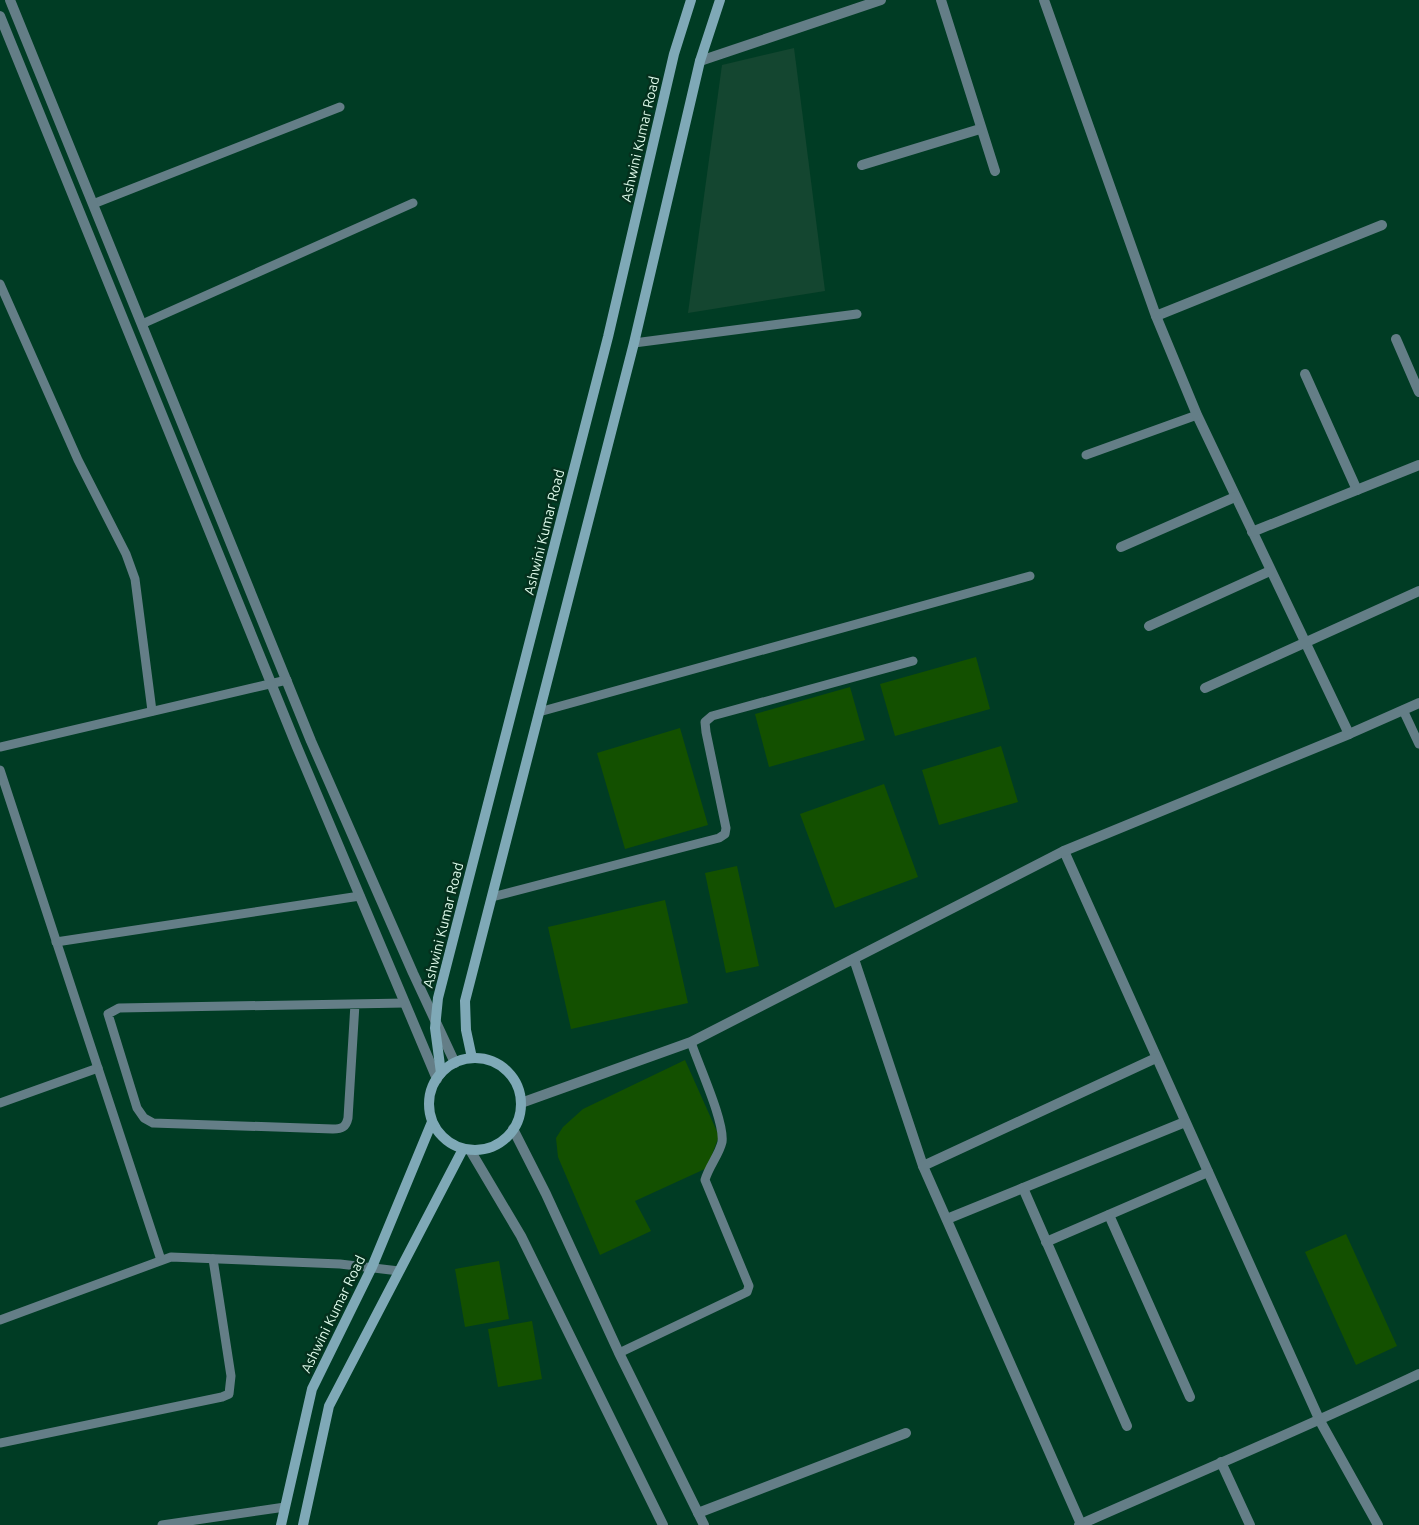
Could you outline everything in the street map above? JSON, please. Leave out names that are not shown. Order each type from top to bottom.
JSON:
[{"type":"main road","name":"Ashwini Kumar Road","points":[[439,1076],[435,1022],[441,988],[608,337],[674,54],[692,0]]},
{"type":"main road","points":[[472,1058],[466,1030],[465,1002],[634,343],[700,61],[720,0]]},
{"type":"main road","points":[[472,1058],[487,1060],[506,1071],[518,1088],[521,1103],[514,1129],[495,1146],[466,1150],[447,1141],[432,1122],[428,1109],[429,1096],[439,1076],[455,1063],[472,1058]]},
{"type":"main road","name":"Ashwini Kumar Road","points":[[281,1525],[312,1389],[372,1267],[432,1122]]},
{"type":"main road","points":[[303,1525],[329,1406],[399,1271],[466,1150]]},
{"type":"street","points":[[10,0],[287,680],[435,1022],[455,1063]]},
{"type":"street","points":[[700,61],[881,0]]},
{"type":"street","points":[[941,0],[980,129],[995,171]]},
{"type":"street","points":[[1044,0],[1156,316],[1197,415],[1349,734]]},
{"type":"street","points":[[0,16],[272,684],[405,1003],[439,1076]]},
{"type":"street","points":[[862,165],[980,129]]},
{"type":"street","points":[[1156,316],[1382,225]]},
{"type":"street","points":[[1396,339],[1419,392]]},
{"type":"street","points":[[1305,374],[1357,490]]},
{"type":"street","points":[[1252,532],[1419,465]]},
{"type":"street","points":[[1122,547],[1235,497]]},
{"type":"street","points":[[1149,626],[1270,571]]},
{"type":"street","points":[[1205,688],[1419,592]]},
{"type":"street","points":[[521,1103],[691,1042],[1064,851],[1349,734],[1419,703]]},
{"type":"street","points":[[1064,851],[1320,1421],[1378,1525]]},
{"type":"street","points":[[854,959],[923,1166],[1080,1525],[1221,1462],[1320,1421],[1419,1374]]},
{"type":"street","points":[[923,1166],[1156,1058]]},
{"type":"street","points":[[947,1219],[1185,1122]]},
{"type":"street","points":[[514,1129],[619,1353],[704,1525]]},
{"type":"street","points":[[466,1150],[521,1236],[663,1525]]},
{"type":"street","points":[[1046,1242],[1208,1172]]},
{"type":"street","points":[[1022,1188],[1127,1426]]},
{"type":"street","points":[[1109,1215],[1190,1398]]},
{"type":"street","points":[[698,1513],[906,1433]]},
{"type":"street","points":[[1221,1462],[1250,1525]]},
{"type":"lane","points":[[93,204],[340,107]]},
{"type":"lane","points":[[142,324],[413,203]]},
{"type":"lane","points":[[0,284],[78,460],[126,554],[135,579],[152,711]]},
{"type":"lane","points":[[634,343],[857,314]]},
{"type":"lane","points":[[1086,455],[1197,415]]},
{"type":"lane","points":[[539,712],[1030,576]]},
{"type":"lane","points":[[492,897],[719,838],[725,834],[726,828],[706,732],[706,722],[712,716],[913,661]]},
{"type":"lane","points":[[0,746],[287,680]]},
{"type":"lane","points":[[1404,710],[1419,744]]},
{"type":"lane","points":[[0,770],[161,1260]]},
{"type":"lane","points":[[56,942],[360,896]]},
{"type":"lane","points":[[355,1004],[348,1118],[347,1124],[341,1129],[153,1123],[137,1108],[108,1014],[119,1008],[405,1003]]},
{"type":"lane","points":[[619,1353],[747,1292],[749,1286],[705,1180],[708,1168],[720,1148],[722,1138],[718,1120],[691,1042]]},
{"type":"lane","points":[[0,1103],[98,1068]]},
{"type":"lane","points":[[0,1320],[172,1257],[372,1267],[399,1271]]},
{"type":"lane","points":[[0,1443],[229,1394],[231,1376],[214,1259]]},
{"type":"lane","points":[[162,1525],[285,1507]]},
{"type":"shaded area","points":[[794,48],[825,291],[688,313],[722,65]]},
{"type":"building","points":[[976,657],[990,709],[895,736],[880,684]]},
{"type":"building","points":[[850,687],[865,740],[769,767],[755,714]]},
{"type":"building","points":[[680,728],[708,825],[625,849],[597,753]]},
{"type":"building","points":[[1001,746],[1018,802],[939,825],[922,770]]},
{"type":"building","points":[[884,784],[918,877],[835,908],[800,814]]},
{"type":"building","points":[[737,866],[759,966],[726,973],[705,873]]},
{"type":"building","points":[[665,900],[688,1003],[571,1029],[548,927]]},
{"type":"building","points":[[685,1060],[719,1136],[707,1168],[635,1201],[651,1231],[600,1255],[558,1157],[556,1138],[563,1127],[583,1109]]},
{"type":"building","points":[[1346,1234],[1397,1346],[1356,1365],[1305,1252]]},
{"type":"building","points":[[499,1261],[509,1319],[465,1327],[455,1269]]},
{"type":"building","points":[[532,1321],[542,1379],[498,1387],[488,1329]]}]
